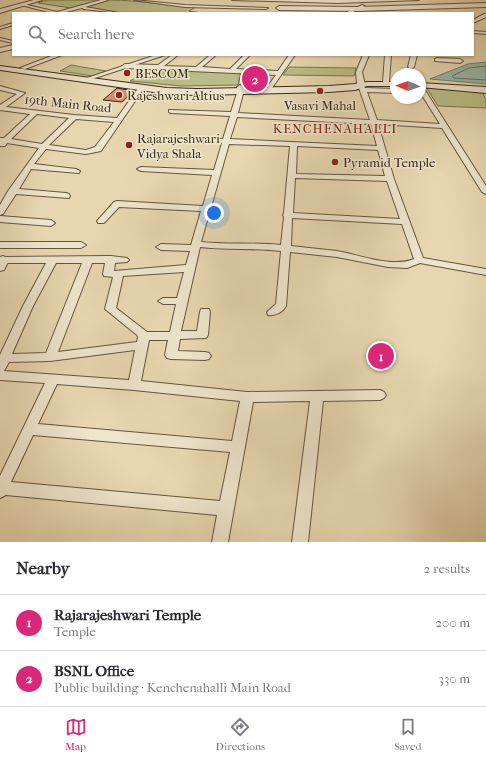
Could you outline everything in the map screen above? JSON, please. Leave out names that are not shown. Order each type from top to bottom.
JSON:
[{"type":"main road","points":[[0,66],[23,68],[141,88],[197,92],[270,87],[362,86],[390,84]]},
{"type":"main road","points":[[0,66],[87,79],[169,88],[329,89],[390,82]]},
{"type":"main road","points":[[426,88],[486,89]]},
{"type":"street","points":[[0,11],[40,0]]},
{"type":"street","points":[[62,12],[106,0]]},
{"type":"street","points":[[136,0],[160,4],[217,7],[357,9],[387,11],[439,7],[486,6]]},
{"type":"street","points":[[160,4],[169,0]]},
{"type":"street","points":[[206,12],[233,0],[416,0]]},
{"type":"street","points":[[429,12],[439,7],[447,0]]},
{"type":"street","points":[[270,12],[292,1]]},
{"type":"street","points":[[350,12],[372,1]]},
{"type":"street","points":[[23,5],[54,12]]},
{"type":"street","points":[[80,7],[109,12]]},
{"type":"street","points":[[235,12],[245,7]]},
{"type":"street","points":[[474,21],[486,15]]},
{"type":"street","points":[[474,22],[486,22]]},
{"type":"street","points":[[0,28],[12,24]]},
{"type":"street","points":[[474,32],[486,33]]},
{"type":"street","points":[[0,38],[6,36]]},
{"type":"street","points":[[0,38],[12,42]]},
{"type":"street","points":[[0,50],[12,47]]},
{"type":"street","points":[[23,68],[56,56]]},
{"type":"street","points":[[87,79],[159,56]]},
{"type":"street","points":[[159,67],[174,56]]},
{"type":"street","points":[[196,70],[212,56]]},
{"type":"street","points":[[231,71],[246,56]]},
{"type":"street","points":[[270,87],[291,56]]},
{"type":"street","points":[[366,56],[359,72],[362,86],[374,121],[390,178],[419,260]]},
{"type":"street","points":[[386,82],[388,56]]},
{"type":"street","points":[[411,67],[414,56]]},
{"type":"street","points":[[437,58],[460,61]]},
{"type":"street","points":[[125,66],[279,73]]},
{"type":"street","points":[[362,86],[390,90]]},
{"type":"street","points":[[0,88],[22,93],[0,108]]},
{"type":"street","name":"19th Main Road","points":[[0,108],[74,117],[118,120],[141,88]]},
{"type":"street","points":[[205,356],[171,355],[174,335],[196,246],[241,89]]},
{"type":"street","points":[[426,98],[486,192]]},
{"type":"street","points":[[2,142],[36,112]]},
{"type":"street","points":[[171,112],[374,121],[444,126]]},
{"type":"street","points":[[51,223],[0,212],[29,166],[44,146],[74,117]]},
{"type":"street","points":[[2,142],[86,152],[98,150],[118,120]]},
{"type":"street","points":[[158,139],[381,148]]},
{"type":"street","points":[[272,312],[280,306],[294,144]]},
{"type":"street","points":[[29,166],[76,171]]},
{"type":"street","points":[[141,169],[217,173]]},
{"type":"street","points":[[292,176],[390,178]]},
{"type":"street","points":[[12,192],[66,196]]},
{"type":"street","points":[[102,221],[117,204],[206,209]]},
{"type":"street","points":[[287,215],[406,222]]},
{"type":"street","points":[[0,245],[81,244]]},
{"type":"street","points":[[161,247],[262,246],[286,250],[337,254],[388,264],[407,265],[419,260],[486,272]]},
{"type":"street","points":[[111,259],[107,274],[191,268]]},
{"type":"street","points":[[1,262],[111,259],[124,260]]},
{"type":"street","points":[[2,363],[28,306],[53,260]]},
{"type":"street","points":[[50,357],[88,260]]},
{"type":"street","points":[[119,274],[110,309],[136,327],[143,340],[134,385]]},
{"type":"street","points":[[163,301],[182,301]]},
{"type":"street","points":[[2,363],[50,357],[174,335],[202,335],[205,312]]},
{"type":"street","points":[[0,375],[134,385],[247,396],[380,395]]},
{"type":"street","points":[[53,379],[1,489],[226,509]]},
{"type":"street","points":[[220,542],[247,396]]},
{"type":"street","points":[[300,542],[317,396]]},
{"type":"street","points":[[29,429],[237,447]]},
{"type":"green space","points":[[46,0],[102,0],[71,8],[38,3]]},
{"type":"green space","points":[[110,0],[196,7],[189,11],[196,12],[116,12],[85,7]]},
{"type":"green space","points":[[71,65],[106,71],[93,76],[60,71]]},
{"type":"green space","points":[[289,67],[356,68],[354,76],[283,75]]},
{"type":"green space","points":[[151,69],[241,73],[238,85],[181,86],[130,81]]},
{"type":"green space","points":[[426,87],[482,91],[486,100],[486,108],[438,106]]},
{"type":"water","points":[[486,62],[486,84],[430,79],[468,64]]},
{"type":"building","name":"Rajeshwari Altius","points":[[117,88],[134,91],[122,102],[103,100]]},
{"type":"place","name":"BESCOM","points":[[127,73]]},
{"type":"place","name":"BSNL Office","points":[[255,79]]},
{"type":"place","name":"Vasavi Mahal","points":[[320,91]]},
{"type":"place","name":"Rajeshwari Altius","points":[[119,95]]},
{"type":"place","name":"Rajarajeshwari Vidya Shala","points":[[129,145]]},
{"type":"place","name":"Pyramid Temple","points":[[335,162]]},
{"type":"place","name":"Rajarajeshwari Temple","points":[[381,356]]},
{"type":"district","name":"KENCHENAHALLI","points":[[335,128]]}]
